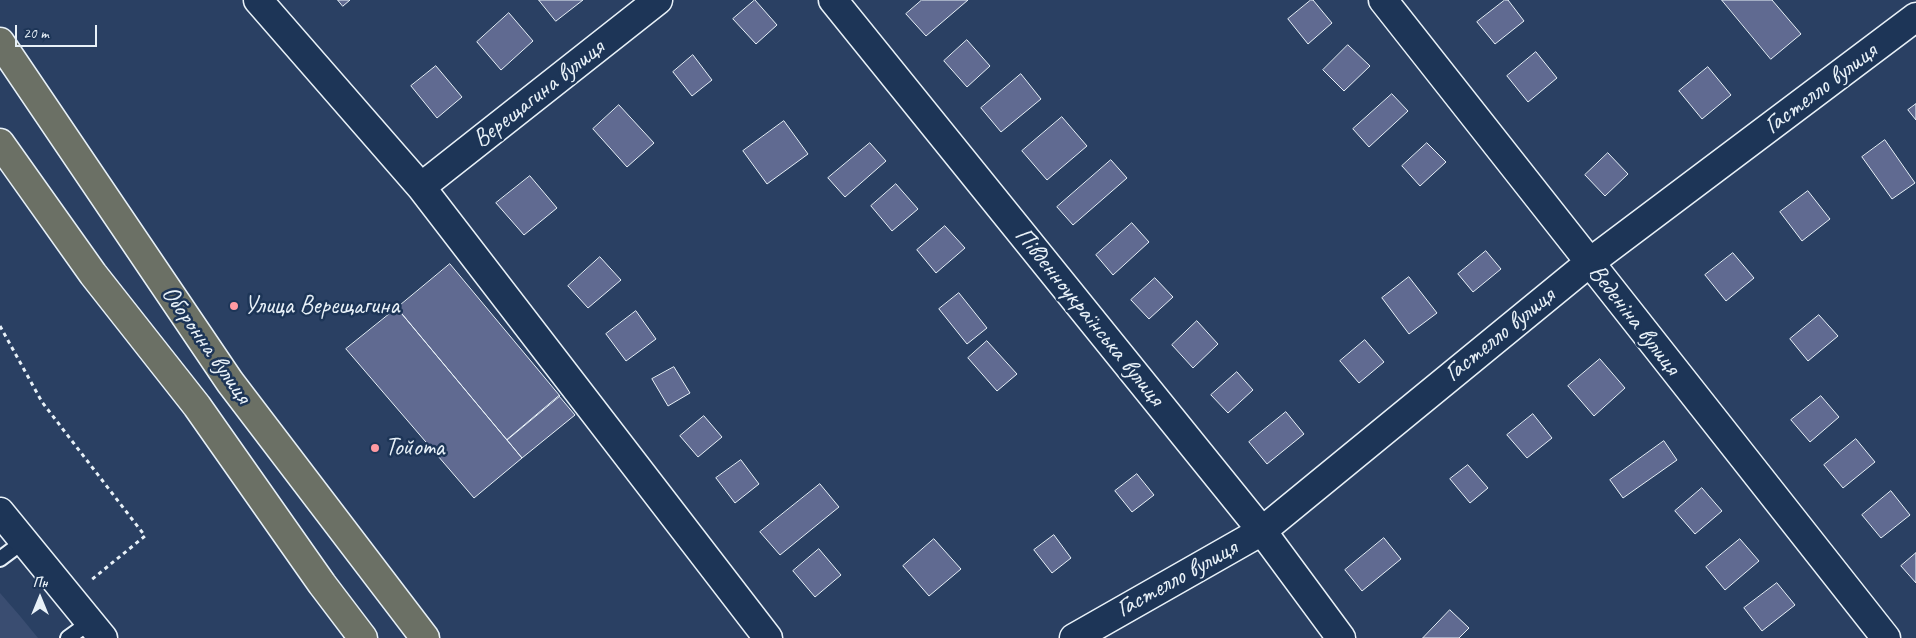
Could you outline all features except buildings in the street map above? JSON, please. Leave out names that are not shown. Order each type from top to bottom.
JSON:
[{"type":"main road","name":"Оборонна вулиця","points":[[0,42],[230,382],[425,638]]},
{"type":"main road","name":"Оборонна вулиця","points":[[0,143],[93,274],[197,406],[322,584],[363,638]]},
{"type":"street","points":[[258,0],[421,187],[768,638]]},
{"type":"street","name":"Верещагина вулиця","points":[[421,187],[658,0]]},
{"type":"street","name":"Південноукраїнська вулиця","points":[[833,0],[1262,531],[1341,638]]},
{"type":"street","name":"Веденіна вулиця","points":[[1383,0],[1886,638]]},
{"type":"street","name":"Гастелло вулиця","points":[[1074,638],[1262,531],[1589,263],[1916,17]]},
{"type":"street","points":[[0,512],[69,598],[87,633]]},
{"type":"lane","points":[[0,559],[24,541]]},
{"type":"path","points":[[0,326],[42,402],[145,536],[69,598]]},
{"type":"shaded area","points":[[0,593],[20,616],[38,638],[0,638]]},
{"type":"place","name":"Улица Верещагина","points":[[234,306]]},
{"type":"place","name":"Тойота","points":[[375,448]]}]
